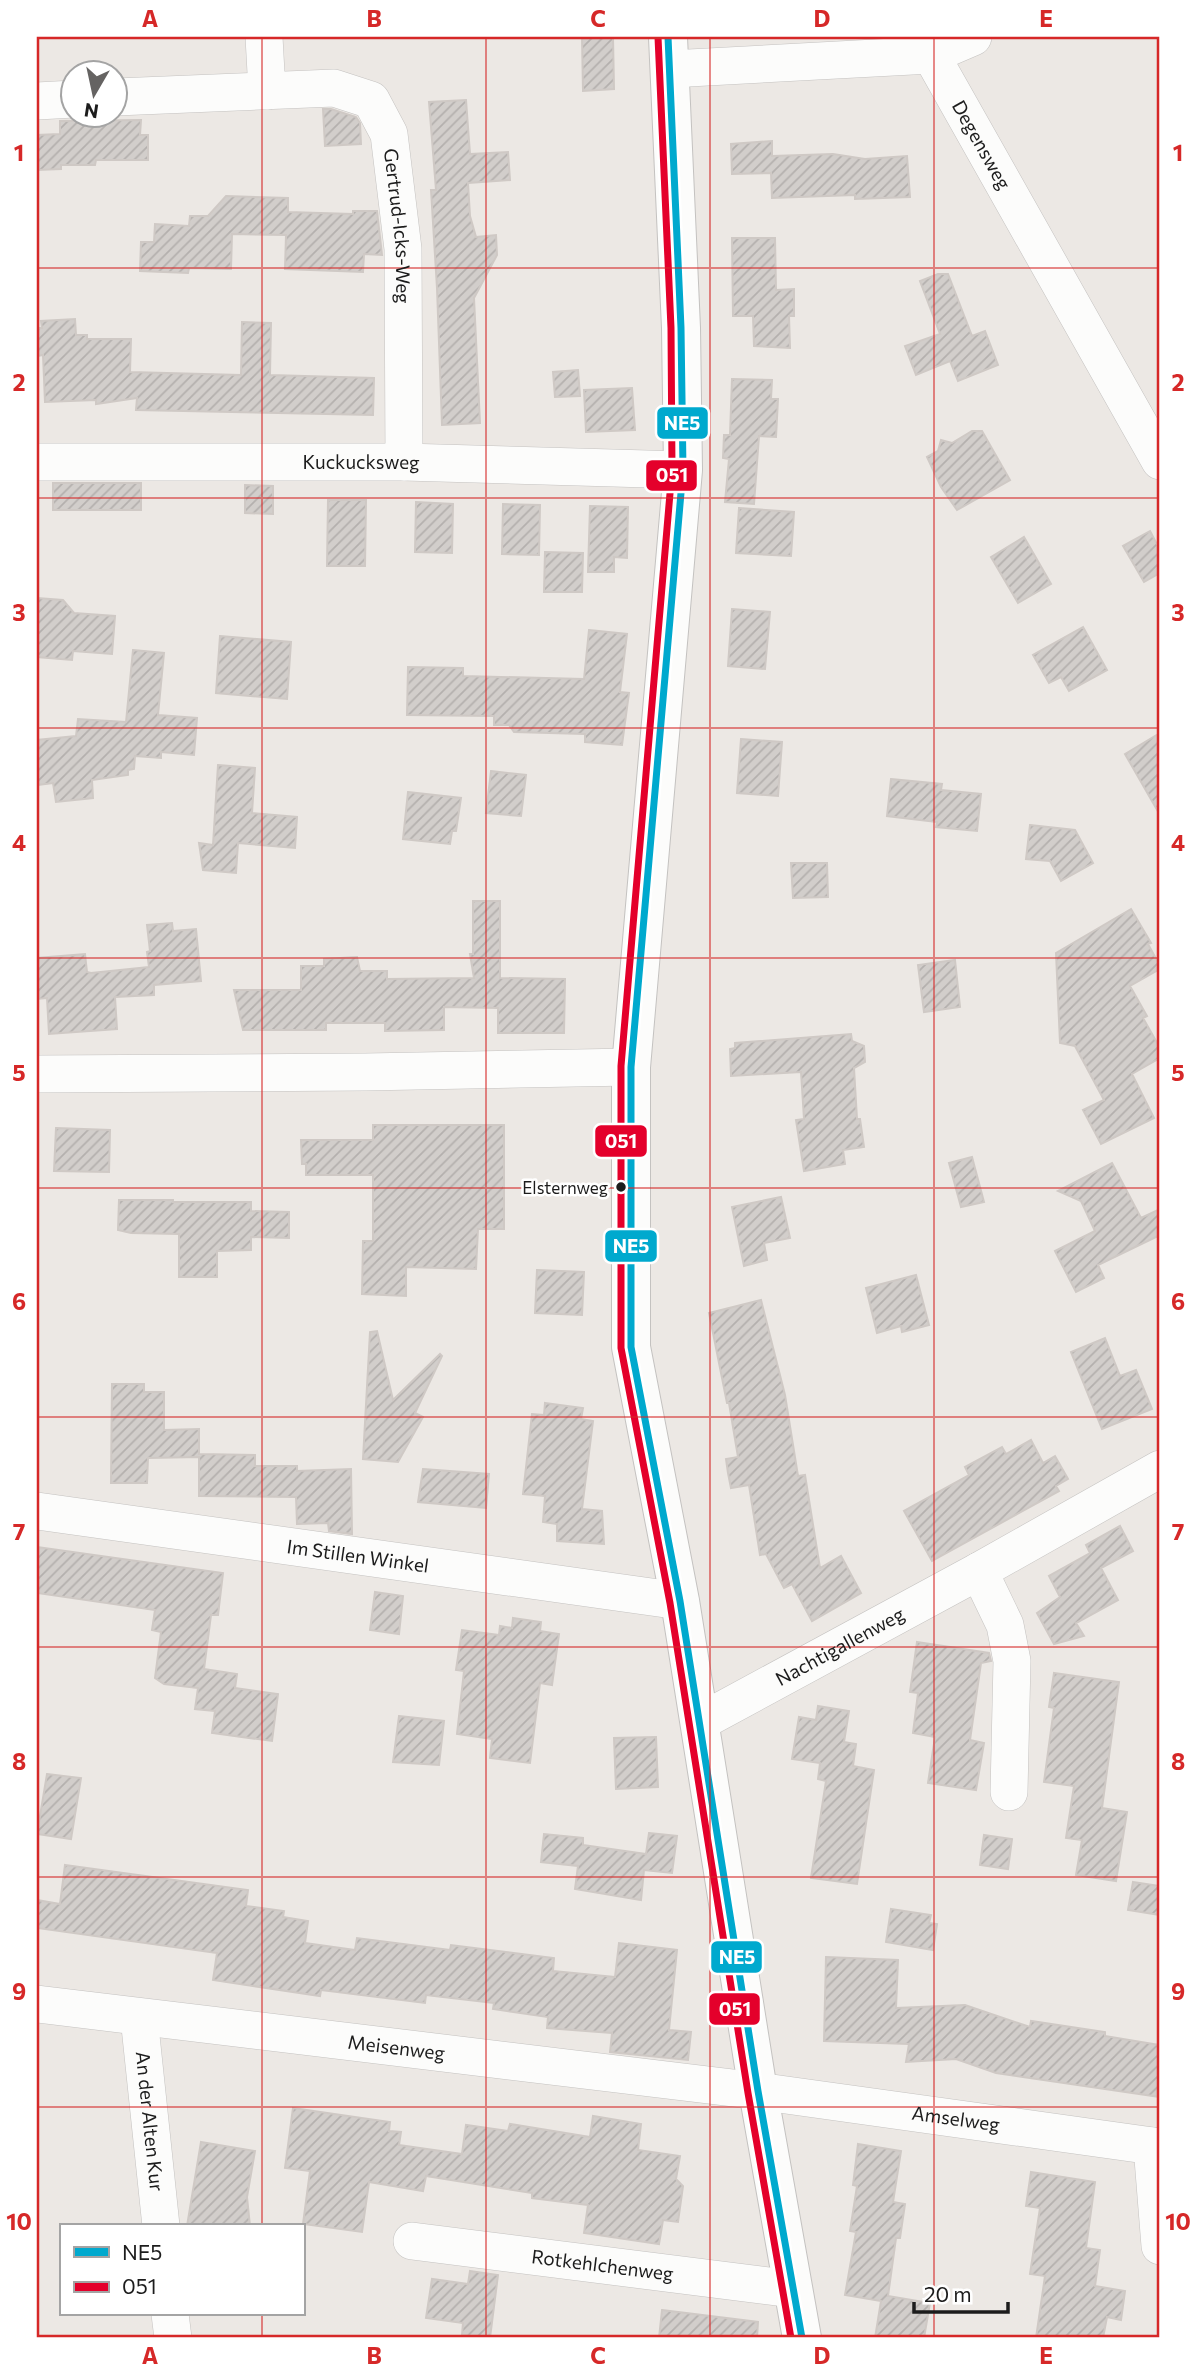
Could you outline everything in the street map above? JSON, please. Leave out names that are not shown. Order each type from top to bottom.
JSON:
[{"type":"street","points":[[264,37],[267,91]]},
{"type":"street","points":[[802,2338],[758,2091],[680,1601],[631,1347],[631,1067],[683,470],[681,328],[669,53],[931,55],[973,37]]},
{"type":"street","name":"Degensweg","points":[[931,55],[1160,461]]},
{"type":"street","name":"Gertrud-Icks-Weg","points":[[130,96],[334,88],[371,100],[389,134],[403,249],[404,463]]},
{"type":"street","points":[[37,101],[60,100]]},
{"type":"street","name":"Kuckucksweg","points":[[37,462],[404,463],[683,470]]},
{"type":"street","points":[[37,1074],[352,1073],[631,1067]]},
{"type":"street","name":"Nachtigallenweg","points":[[700,1722],[979,1571],[1160,1469]]},
{"type":"street","name":"Im Stillen Winkel","points":[[37,1511],[680,1601]]},
{"type":"street","points":[[979,1571],[1005,1625],[1012,1661],[1009,1792]]},
{"type":"street","name":"Meisenweg","points":[[37,2004],[758,2091]]},
{"type":"street","name":"An der Alten Kur","points":[[139,2017],[161,2224]]},
{"type":"street","name":"Amselweg","points":[[758,2091],[1156,2147],[1160,2246]]},
{"type":"street","name":"Rotkehlchenweg","points":[[412,2241],[793,2289]]},
{"type":"street","points":[[170,2316],[173,2338]]},
{"type":"building","points":[[582,37],[613,38],[614,89],[583,91]]},
{"type":"building","points":[[466,100],[470,154],[508,152],[510,180],[468,183],[470,216],[476,237],[496,235],[497,255],[474,298],[480,423],[442,425],[431,190],[436,190],[429,102]]},
{"type":"building","points":[[323,109],[356,117],[360,123],[361,144],[325,146]]},
{"type":"building","points":[[130,120],[141,120],[140,135],[148,135],[148,160],[96,160],[95,165],[61,165],[61,169],[37,170],[37,135],[60,134],[60,130],[130,130]]},
{"type":"building","points":[[772,141],[772,156],[833,154],[865,159],[907,156],[910,197],[855,199],[855,195],[772,198],[771,173],[732,174],[731,144]]},
{"type":"building","points":[[226,196],[288,198],[288,212],[353,214],[353,211],[377,211],[382,255],[364,254],[363,272],[285,269],[286,235],[232,234],[231,269],[189,268],[188,273],[140,271],[141,242],[154,242],[155,224],[189,226],[190,216],[208,216]]},
{"type":"building","points":[[732,238],[775,238],[776,290],[794,289],[794,316],[789,316],[790,348],[754,346],[753,316],[733,316]]},
{"type":"building","points":[[938,274],[948,274],[972,336],[985,331],[998,365],[958,381],[950,361],[916,375],[905,346],[940,334],[920,281]]},
{"type":"building","points":[[75,319],[76,335],[87,335],[87,339],[131,339],[130,372],[241,375],[242,322],[271,323],[270,375],[374,378],[373,415],[136,410],[137,398],[96,404],[96,400],[45,402],[43,355],[37,356],[37,328],[42,328],[41,321]]},
{"type":"building","points":[[578,370],[580,396],[555,397],[553,372]]},
{"type":"building","points":[[732,379],[772,380],[771,399],[778,399],[776,437],[759,436],[754,504],[725,502],[729,459],[723,458],[724,435],[730,435]]},
{"type":"building","points":[[632,388],[635,430],[586,432],[584,390]]},
{"type":"building","points":[[972,431],[982,431],[1010,480],[957,510],[941,487],[927,457],[938,451],[941,440],[952,443]]},
{"type":"building","points":[[53,483],[141,483],[141,510],[53,510]]},
{"type":"building","points":[[245,485],[273,486],[273,514],[245,513]]},
{"type":"building","points":[[328,500],[366,500],[365,566],[327,566]]},
{"type":"building","points":[[416,502],[453,504],[452,553],[415,552]]},
{"type":"building","points":[[503,504],[540,505],[539,555],[502,554]]},
{"type":"building","points":[[590,506],[628,507],[627,558],[614,557],[614,572],[588,572]]},
{"type":"building","points":[[739,508],[794,512],[791,556],[736,553]]},
{"type":"building","points":[[1150,531],[1160,550],[1160,573],[1144,582],[1123,546]]},
{"type":"building","points":[[1024,537],[1051,584],[1018,603],[991,557]]},
{"type":"building","points":[[545,552],[583,553],[582,592],[544,592]]},
{"type":"building","points":[[37,598],[63,600],[74,613],[115,616],[112,654],[73,651],[72,660],[37,657]]},
{"type":"building","points":[[732,609],[770,612],[765,669],[728,666]]},
{"type":"building","points":[[1083,627],[1107,670],[1069,691],[1061,677],[1049,683],[1033,655]]},
{"type":"building","points":[[589,630],[627,634],[620,692],[629,693],[622,745],[585,742],[585,734],[514,732],[509,725],[494,725],[494,716],[407,715],[408,667],[463,668],[463,676],[584,679]]},
{"type":"building","points":[[220,636],[291,642],[287,699],[216,693]]},
{"type":"building","points":[[133,650],[164,653],[158,715],[197,718],[194,755],[161,752],[161,758],[135,756],[134,769],[128,770],[128,775],[92,780],[93,798],[56,802],[53,783],[37,785],[37,740],[76,736],[78,719],[126,722]]},
{"type":"building","points":[[1160,733],[1160,815],[1125,754]]},
{"type":"building","points":[[741,739],[782,742],[778,796],[737,793]]},
{"type":"building","points":[[218,765],[255,768],[252,813],[297,817],[295,848],[238,843],[236,873],[203,870],[199,843],[213,845]]},
{"type":"building","points":[[491,771],[526,775],[521,816],[486,813]]},
{"type":"building","points":[[891,779],[942,784],[941,790],[981,794],[977,831],[936,827],[937,822],[887,816]]},
{"type":"building","points":[[408,792],[461,798],[456,831],[452,831],[450,844],[403,839]]},
{"type":"building","points":[[1030,825],[1075,830],[1093,863],[1061,881],[1050,861],[1026,859]]},
{"type":"building","points":[[791,863],[827,863],[828,897],[793,898]]},
{"type":"building","points":[[473,901],[500,901],[500,978],[565,979],[564,1033],[498,1033],[498,1008],[444,1007],[444,1030],[385,1031],[385,1023],[326,1023],[326,1030],[243,1030],[234,990],[301,990],[301,966],[324,966],[324,959],[357,957],[360,971],[387,971],[387,979],[474,978],[470,954],[473,954]]},
{"type":"building","points":[[1131,909],[1151,943],[1148,944],[1160,966],[1160,969],[1130,986],[1147,1016],[1143,1018],[1160,1048],[1160,1058],[1132,1074],[1154,1118],[1101,1144],[1083,1110],[1104,1100],[1075,1046],[1060,1043],[1056,953]]},
{"type":"building","points":[[172,923],[173,931],[196,929],[201,981],[154,985],[154,995],[115,997],[117,1029],[49,1034],[47,998],[37,999],[37,958],[85,954],[87,972],[91,973],[149,967],[147,925]]},
{"type":"building","points":[[955,960],[960,1007],[924,1012],[918,965]]},
{"type":"building","points":[[851,1034],[852,1041],[864,1046],[865,1062],[854,1068],[857,1119],[860,1119],[864,1147],[843,1150],[845,1164],[804,1171],[796,1120],[804,1119],[801,1072],[731,1076],[730,1049],[735,1048],[735,1043]]},
{"type":"building","points":[[373,1125],[504,1125],[504,1229],[478,1229],[476,1269],[406,1267],[406,1296],[362,1294],[363,1241],[373,1241],[373,1175],[306,1175],[306,1164],[302,1164],[301,1140],[373,1140]]},
{"type":"building","points":[[56,1128],[110,1130],[109,1172],[54,1171]]},
{"type":"building","points":[[972,1157],[984,1202],[961,1207],[949,1163]]},
{"type":"building","points":[[1112,1163],[1141,1218],[1160,1209],[1160,1235],[1098,1265],[1104,1278],[1076,1292],[1055,1251],[1095,1231],[1081,1201],[1058,1191]]},
{"type":"building","points":[[781,1197],[790,1238],[764,1243],[767,1260],[744,1266],[732,1207]]},
{"type":"building","points":[[119,1200],[251,1202],[251,1211],[289,1212],[289,1238],[251,1237],[251,1250],[217,1251],[217,1277],[179,1277],[179,1234],[131,1233],[118,1230]]},
{"type":"building","points":[[537,1270],[584,1272],[582,1315],[535,1313]]},
{"type":"building","points":[[916,1275],[929,1325],[902,1332],[901,1326],[877,1333],[866,1288]]},
{"type":"building","points":[[761,1300],[785,1395],[798,1476],[805,1475],[820,1568],[841,1556],[861,1593],[812,1621],[792,1584],[784,1588],[766,1554],[760,1555],[749,1485],[731,1488],[728,1473],[726,1459],[738,1457],[709,1313]]},
{"type":"building","points":[[377,1331],[393,1400],[440,1354],[442,1356],[415,1413],[423,1417],[398,1462],[363,1459],[370,1332]]},
{"type":"building","points":[[1105,1338],[1120,1376],[1136,1370],[1152,1409],[1102,1429],[1071,1352]]},
{"type":"building","points":[[112,1384],[144,1384],[144,1392],[164,1392],[164,1430],[199,1429],[199,1454],[255,1455],[255,1466],[297,1466],[297,1471],[351,1469],[352,1534],[329,1531],[328,1523],[297,1524],[296,1497],[199,1496],[199,1457],[148,1458],[147,1483],[111,1483]]},
{"type":"building","points":[[545,1403],[583,1408],[581,1419],[593,1421],[582,1509],[602,1511],[604,1544],[557,1541],[557,1524],[543,1522],[545,1496],[523,1494],[532,1414],[544,1415]]},
{"type":"building","points":[[1031,1440],[1043,1463],[1055,1456],[1068,1479],[1056,1486],[1059,1491],[932,1561],[904,1511],[969,1475],[965,1467],[1002,1447],[1006,1454]]},
{"type":"building","points":[[423,1469],[489,1474],[486,1508],[418,1502]]},
{"type":"building","points":[[1120,1526],[1133,1551],[1101,1568],[1118,1600],[1076,1623],[1084,1636],[1054,1644],[1037,1613],[1060,1597],[1049,1576],[1090,1553],[1086,1545]]},
{"type":"building","points":[[37,1547],[223,1573],[218,1615],[211,1615],[204,1669],[237,1674],[235,1688],[278,1694],[272,1741],[212,1733],[215,1711],[195,1709],[198,1688],[164,1684],[155,1678],[161,1632],[152,1630],[155,1610],[37,1593]]},
{"type":"building","points":[[375,1592],[403,1596],[399,1634],[370,1630]]},
{"type":"building","points":[[513,1618],[541,1622],[540,1631],[559,1634],[552,1685],[540,1683],[530,1763],[490,1758],[492,1739],[457,1734],[464,1671],[456,1670],[462,1630],[499,1635],[500,1626],[512,1628]]},
{"type":"building","points":[[917,1642],[989,1653],[991,1661],[981,1663],[970,1740],[984,1743],[976,1790],[928,1783],[935,1737],[913,1733],[918,1693],[910,1692]]},
{"type":"building","points":[[1054,1673],[1119,1682],[1102,1808],[1127,1812],[1116,1881],[1076,1875],[1082,1840],[1066,1838],[1074,1786],[1044,1782],[1054,1708],[1049,1707]]},
{"type":"building","points":[[818,1706],[849,1711],[844,1742],[856,1744],[853,1766],[874,1770],[857,1884],[811,1878],[826,1781],[818,1779],[820,1763],[792,1759],[799,1717],[816,1720]]},
{"type":"building","points":[[399,1716],[444,1721],[439,1765],[393,1762]]},
{"type":"building","points":[[656,1737],[658,1787],[616,1789],[614,1738]]},
{"type":"building","points":[[47,1774],[81,1778],[71,1839],[37,1834]]},
{"type":"building","points":[[649,1833],[677,1836],[672,1873],[644,1870],[641,1900],[575,1889],[578,1866],[541,1862],[544,1834],[583,1838],[583,1845],[646,1854]]},
{"type":"building","points":[[984,1835],[1012,1839],[1008,1869],[980,1865]]},
{"type":"building","points":[[65,1865],[248,1890],[246,1906],[284,1911],[283,1917],[308,1921],[305,1943],[355,1950],[357,1938],[450,1950],[451,1945],[554,1958],[553,1971],[615,1977],[619,1943],[677,1950],[669,2030],[691,2032],[688,2060],[610,2052],[612,2033],[547,2028],[548,2017],[493,2009],[494,2003],[426,1995],[425,2003],[321,1990],[320,1996],[213,1980],[217,1953],[37,1928],[37,1900],[60,1904]]},
{"type":"building","points":[[1133,1882],[1160,1886],[1160,1915],[1128,1910]]},
{"type":"building","points":[[891,1909],[931,1915],[929,1923],[937,1924],[933,1950],[886,1942]]},
{"type":"building","points":[[826,1957],[898,1960],[896,2008],[965,2005],[1030,2027],[1031,2021],[1105,2032],[1105,2036],[1160,2045],[1160,2097],[996,2073],[956,2059],[906,2062],[909,2044],[824,2041]]},
{"type":"building","points":[[293,2108],[390,2122],[389,2131],[401,2132],[399,2145],[462,2154],[466,2125],[508,2131],[510,2124],[590,2137],[593,2116],[641,2124],[638,2150],[680,2156],[676,2179],[683,2186],[678,2222],[663,2220],[659,2244],[584,2233],[588,2205],[532,2198],[532,2193],[426,2176],[423,2191],[369,2182],[362,2232],[303,2224],[310,2171],[285,2168]]},
{"type":"building","points":[[201,2142],[255,2151],[247,2197],[250,2224],[187,2224]]},
{"type":"building","points":[[858,2144],[901,2151],[893,2202],[905,2204],[900,2238],[896,2238],[888,2296],[930,2303],[924,2338],[875,2338],[881,2301],[845,2295],[856,2232],[850,2231],[857,2186],[853,2185]]},
{"type":"building","points":[[1031,2172],[1095,2182],[1086,2248],[1100,2250],[1095,2286],[1125,2291],[1121,2320],[1107,2317],[1103,2338],[1036,2338],[1045,2276],[1030,2274],[1040,2208],[1026,2206]]},
{"type":"building","points":[[470,2271],[498,2275],[490,2338],[462,2335],[463,2323],[426,2318],[432,2279],[468,2284]]},
{"type":"building","points":[[662,2310],[758,2322],[757,2338],[659,2338]]},
{"type":"transit line","name":"051","points":[[658,37],[671,328],[672,470],[621,1066],[621,1348],[670,1603],[748,2093],[791,2338]]},
{"type":"transit line","name":"NE5","points":[[668,37],[681,328],[683,470],[631,1067],[631,1347],[680,1601],[758,2091],[802,2338]]},
{"type":"place","name":"Elsternweg","points":[[621,1187]]}]
